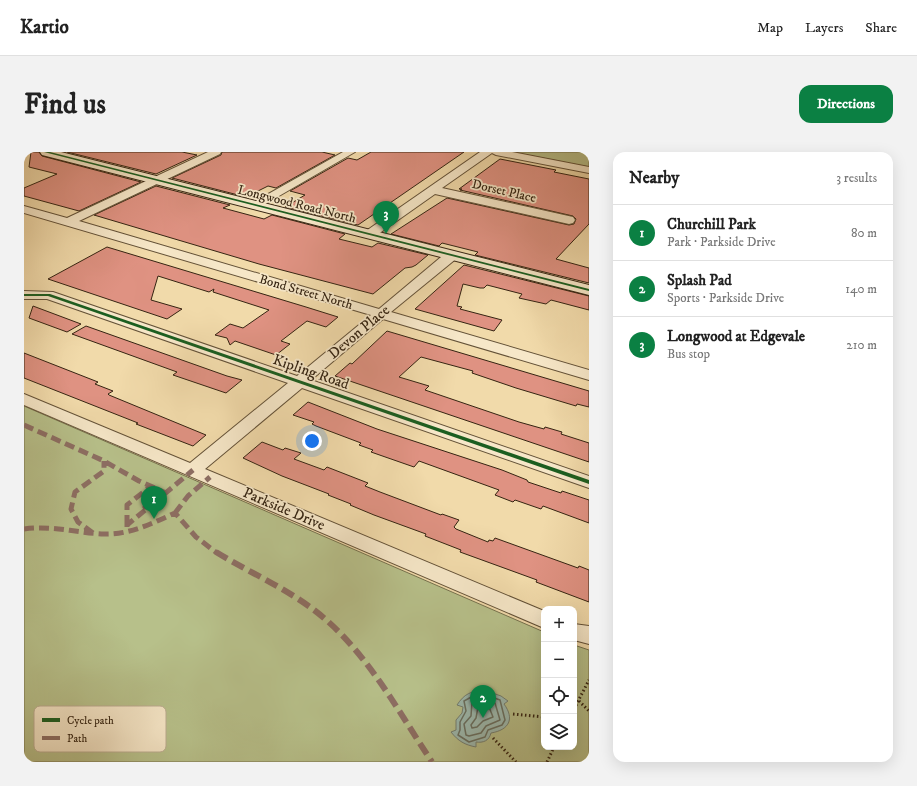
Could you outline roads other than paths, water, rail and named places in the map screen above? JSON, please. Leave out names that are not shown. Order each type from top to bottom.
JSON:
[{"type":"street","name":"Longwood Road North","points":[[46,152],[589,290]]},
{"type":"street","points":[[68,222],[216,152]]},
{"type":"street","points":[[256,205],[350,152]]},
{"type":"street","points":[[370,234],[487,152]]},
{"type":"street","points":[[501,152],[589,170]]},
{"type":"street","name":"Dorset Place","points":[[434,190],[569,220]]},
{"type":"street","name":"Bond Street North","points":[[27,212],[68,222],[589,375]]},
{"type":"street","name":"Devon Place","points":[[193,470],[452,255]]},
{"type":"street","name":"Kipling Road","points":[[24,295],[48,295],[589,482]]},
{"type":"street","name":"Parkside Drive","points":[[24,399],[541,619]]},
{"type":"street","points":[[577,633],[589,635]]},
{"type":"water","points":[[484,690],[501,696],[508,701],[504,704],[509,714],[509,719],[506,726],[497,732],[491,733],[487,740],[483,742],[476,742],[476,747],[462,742],[451,732],[456,730],[456,720],[462,713],[463,707],[457,705],[462,698],[475,691]]},
{"type":"place","name":"Longwood at Edgevale","points":[[386,234]]},
{"type":"place","name":"Churchill Park","points":[[154,519]]},
{"type":"place","name":"Splash Pad","points":[[483,718]]}]
